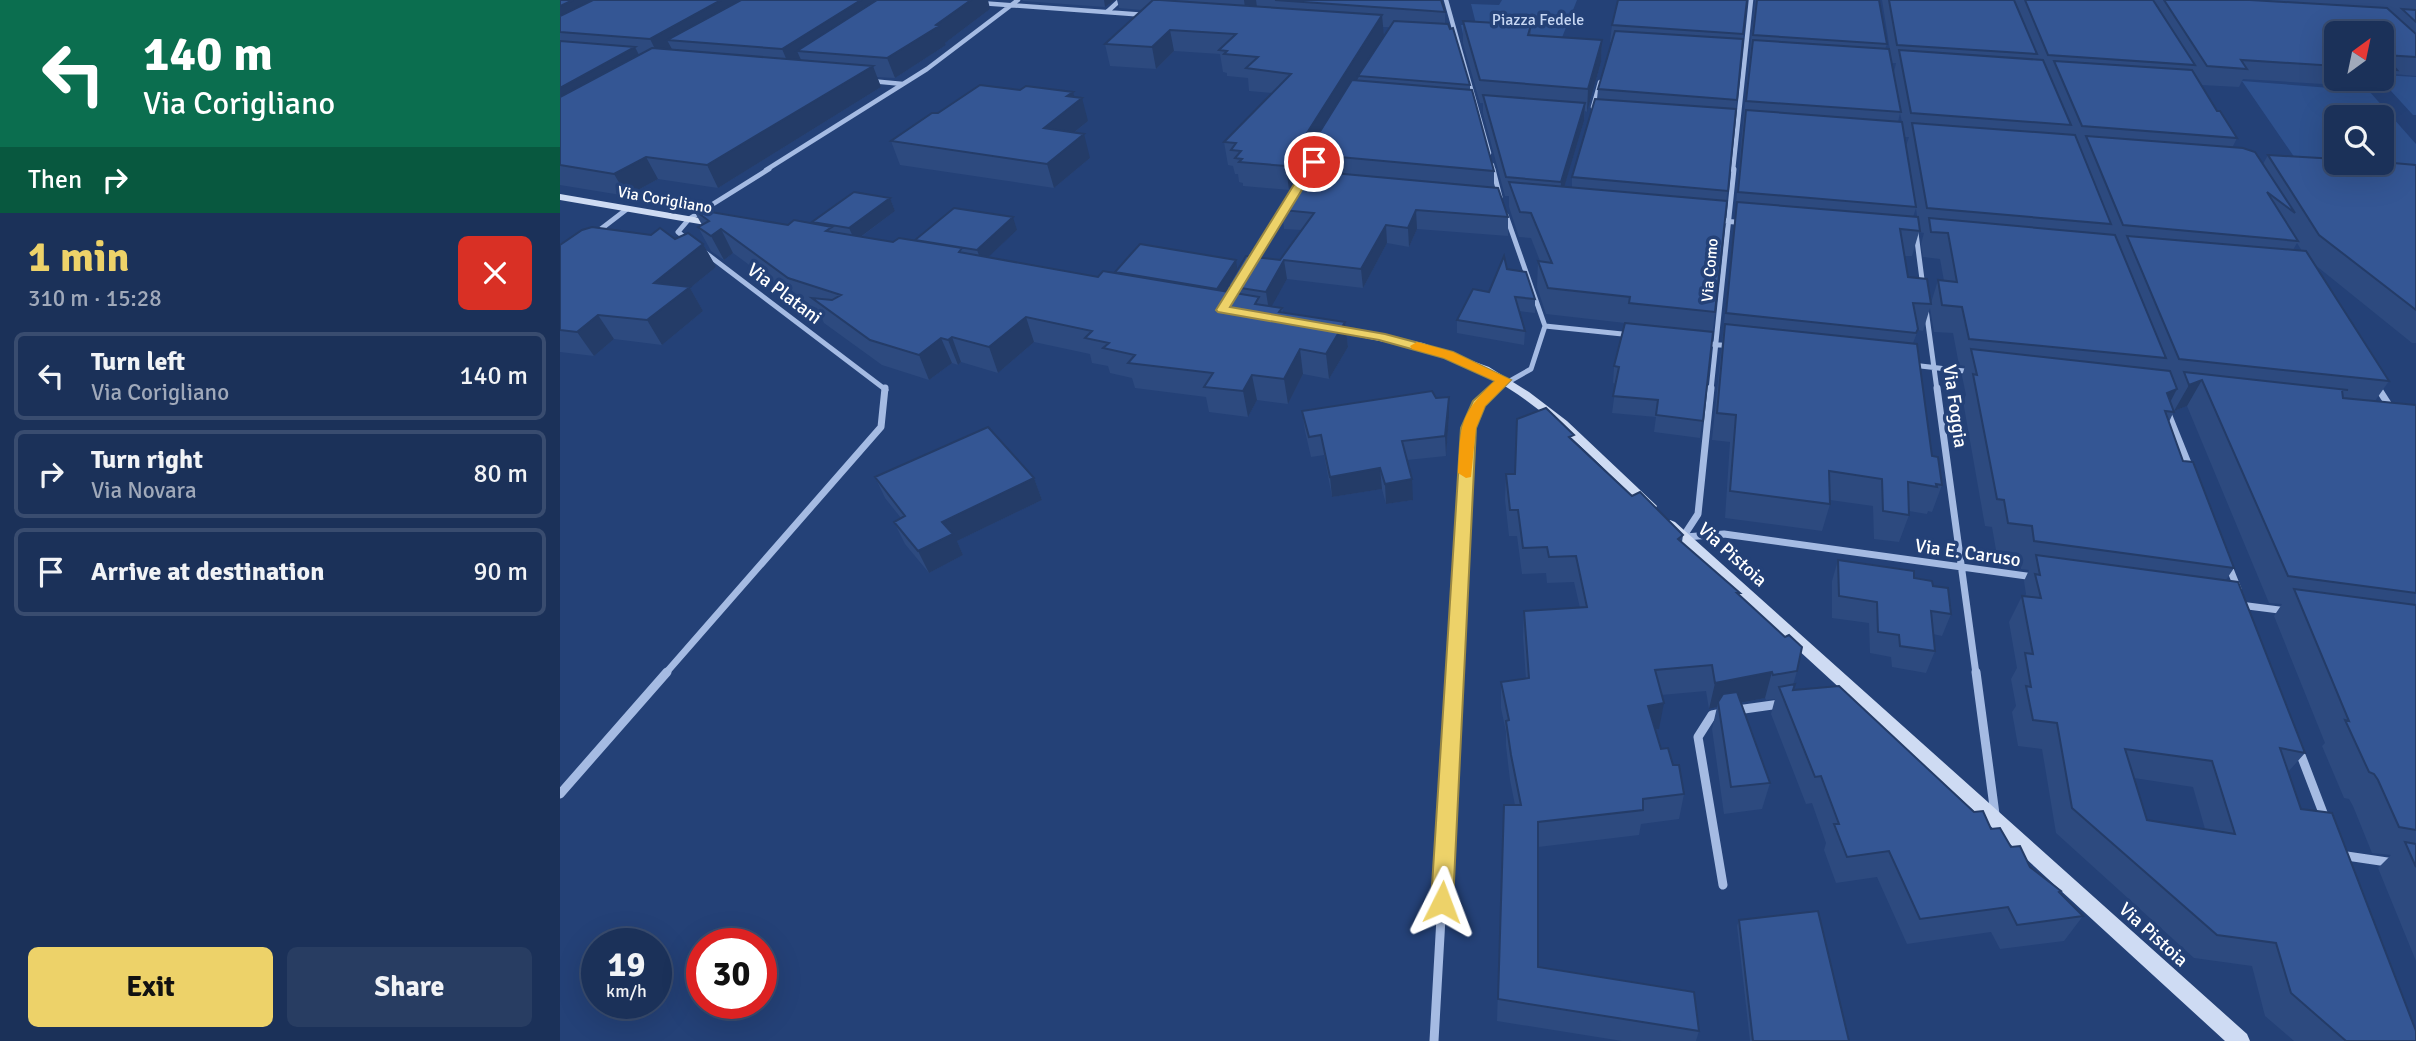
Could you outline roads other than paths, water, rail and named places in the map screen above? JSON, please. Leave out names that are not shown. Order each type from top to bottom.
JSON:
[{"type":"street","points":[[689,219],[903,84],[1018,0]]},
{"type":"street","points":[[1107,12],[1121,0]]},
{"type":"street","points":[[1446,0],[1478,107],[1501,200],[1487,199]]},
{"type":"street","name":"Via Como","points":[[1682,537],[1698,514],[1751,0]]},
{"type":"street","points":[[974,3],[1158,16]]},
{"type":"street","points":[[1443,36],[1469,38]]},
{"type":"street","points":[[1744,56],[1758,57]]},
{"type":"street","points":[[1590,116],[1604,70]]},
{"type":"street","points":[[862,80],[903,84]]},
{"type":"street","points":[[1466,106],[1478,107]]},
{"type":"street","points":[[1737,128],[1750,129]]},
{"type":"street","points":[[1244,275],[1293,195]]},
{"type":"street","name":"Via Corigliano","points":[[560,197],[730,226]]},
{"type":"street","points":[[589,239],[627,209]]},
{"type":"street","points":[[1434,1041],[1468,428],[1478,404],[1504,380],[1531,369],[1545,326],[1505,213]]},
{"type":"street","name":"Via Platani","points":[[560,794],[881,426],[886,389],[678,232],[689,219]]},
{"type":"street","points":[[1713,220],[1754,223]]},
{"type":"street","points":[[1914,226],[1924,290]]},
{"type":"street","points":[[1903,237],[1930,240]]},
{"type":"street","name":"Via Foggia","points":[[1925,303],[1996,818]]},
{"type":"street","points":[[1314,325],[1380,337],[1448,355],[1504,380]]},
{"type":"street","points":[[1545,326],[1637,336]]},
{"type":"street","points":[[1690,342],[1744,347]]},
{"type":"street","points":[[1907,365],[1987,373]]},
{"type":"street","name":"Via Pistoia","points":[[1504,380],[1568,429],[1851,695],[1996,818],[2240,1041]]},
{"type":"street","points":[[2374,381],[2396,416],[2382,415]]},
{"type":"street","points":[[2164,404],[2194,480]]},
{"type":"street","name":"Via E. Caruso","points":[[1682,537],[1724,534],[2043,578]]},
{"type":"street","points":[[2224,555],[2249,618]]},
{"type":"street","points":[[2231,604],[2297,613]]},
{"type":"street","points":[[1723,885],[1698,737],[1712,715],[1789,703]]},
{"type":"street","points":[[2296,743],[2329,830]]},
{"type":"street","points":[[2334,842],[2344,867]]},
{"type":"street","points":[[2339,855],[2403,864]]},
{"type":"park label","name":"Piazza Fedele","points":[[1538,19]]}]
